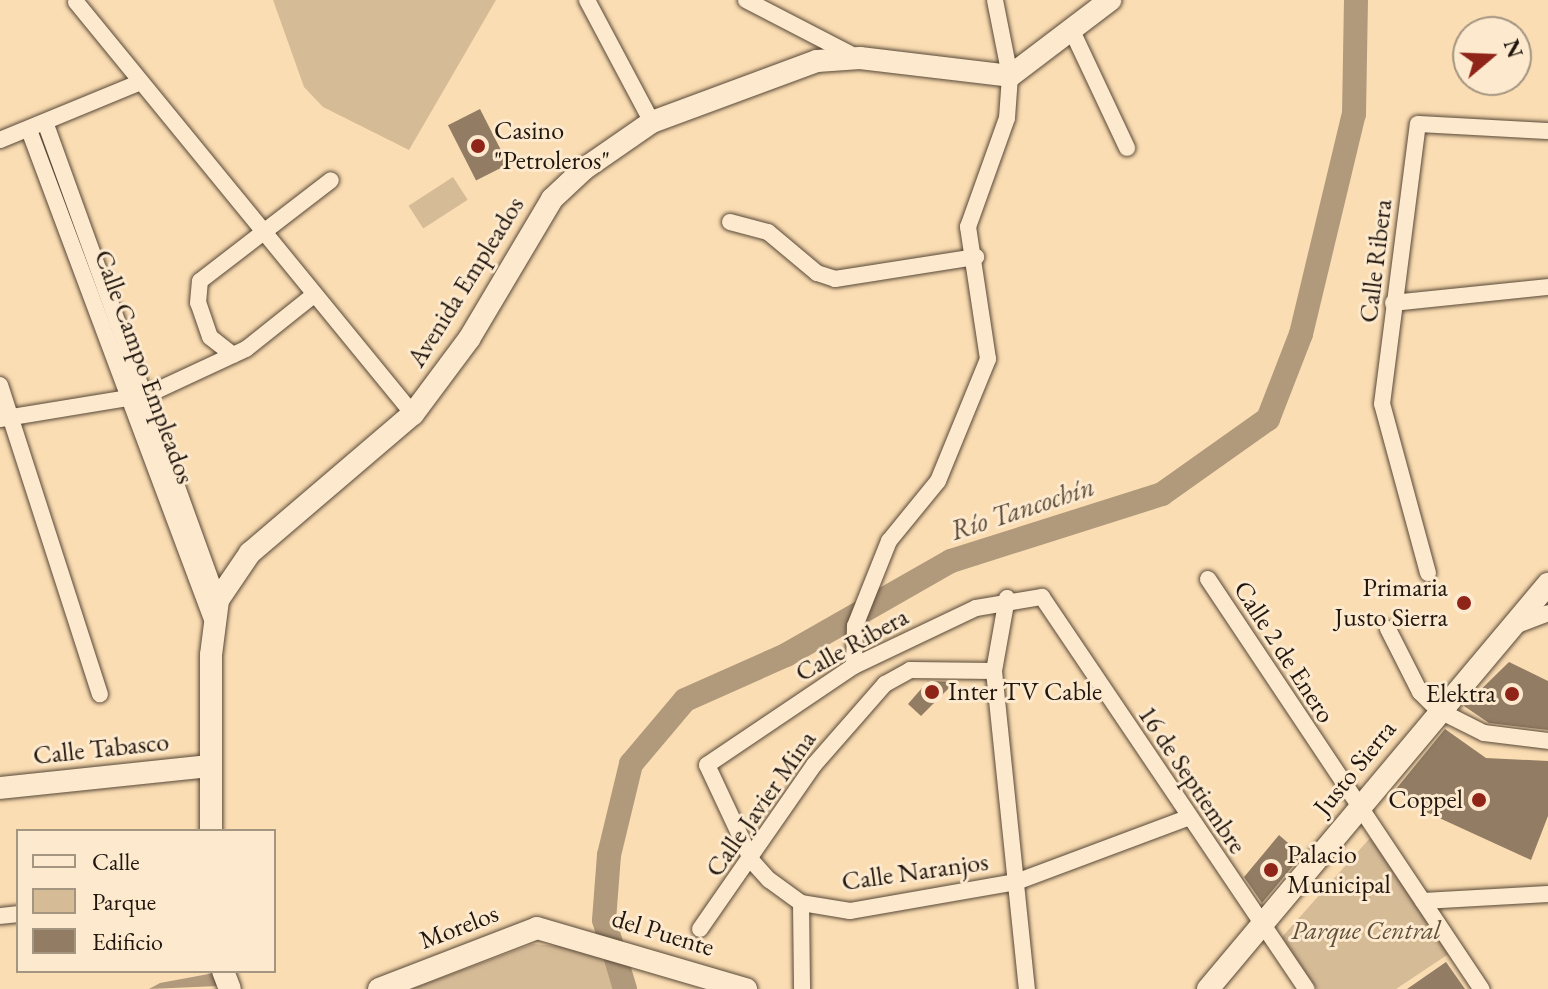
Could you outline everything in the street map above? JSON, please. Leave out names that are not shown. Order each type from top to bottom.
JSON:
[{"type":"street","points":[[587,0],[652,122]]},
{"type":"street","points":[[746,0],[860,58]]},
{"type":"street","points":[[854,666],[855,626],[889,541],[938,481],[982,389],[987,323],[968,227],[1000,144],[1010,76],[995,0]]},
{"type":"street","points":[[1010,76],[1073,33],[1107,1]]},
{"type":"street","points":[[76,2],[413,414]]},
{"type":"street","points":[[1073,33],[1127,148]]},
{"type":"street","name":"Avenida Empleados","points":[[211,829],[208,766],[213,622],[218,600],[250,553],[413,414],[469,339],[552,199],[652,122],[751,81],[817,61],[860,58],[1010,76]]},
{"type":"street","points":[[0,140],[141,82]]},
{"type":"street","name":"Calle Campo Empleados","points":[[45,122],[213,622]]},
{"type":"street","name":"Calle Ribera","points":[[1428,573],[1382,404],[1418,124],[1548,131]]},
{"type":"street","name":"Calle Campo Empleados","points":[[29,130],[139,397],[218,600]]},
{"type":"street","points":[[233,355],[210,337],[197,290],[211,270],[265,234],[331,180]]},
{"type":"street","points":[[730,222],[768,232],[835,279],[976,257]]},
{"type":"street","points":[[1393,303],[1548,287]]},
{"type":"street","points":[[5,417],[139,397],[233,355],[314,295]]},
{"type":"street","points":[[0,385],[5,417],[100,694]]},
{"type":"street","name":"Calle 2 de Enero","points":[[1208,579],[1357,810],[1423,901],[1481,989]]},
{"type":"street","name":"Justo Sierra","points":[[1208,989],[1438,710],[1517,625],[1548,584]]},
{"type":"street","name":"Calle Ribera","points":[[752,861],[708,773],[708,761],[854,666],[1007,598],[1042,597]]},
{"type":"street","name":"16 de Septiembre","points":[[1042,597],[1187,818],[1306,989]]},
{"type":"street","points":[[1007,598],[994,671],[1027,989]]},
{"type":"street","points":[[1517,625],[1548,613]]},
{"type":"street","points":[[1388,629],[1420,692],[1438,710],[1484,733],[1548,741]]},
{"type":"street","name":"Calle Javier Mina","points":[[700,929],[752,861],[814,765],[885,684],[910,670],[994,671]]},
{"type":"street","name":"Calle Tabasco","points":[[0,788],[208,766]]},
{"type":"street","name":"Calle Naranjos","points":[[801,903],[850,911],[1016,882],[1187,818]]},
{"type":"street","points":[[752,861],[801,903],[802,989]]},
{"type":"street","points":[[1423,901],[1548,894]]},
{"type":"street","name":"Morelos","points":[[379,989],[523,932],[562,932]]},
{"type":"street","name":"del Puente","points":[[562,932],[740,987]]},
{"type":"green space","points":[[273,0],[496,0],[409,150],[323,107],[304,87]]},
{"type":"green space","points":[[453,177],[468,200],[423,229],[409,206]]},
{"type":"green space","name":"Parque Central","points":[[1370,838],[1453,951],[1396,989],[1317,989],[1282,937]]},
{"type":"green space","points":[[533,944],[600,949],[613,989],[411,989]]},
{"type":"shaded area","points":[[214,973],[218,986],[149,989],[160,983]]},
{"type":"building","name":"Casino \"Petroleros\"","points":[[480,109],[508,164],[476,181],[448,125]]},
{"type":"building","name":"Elektra","points":[[1509,662],[1548,681],[1548,730],[1489,723],[1464,706]]},
{"type":"building","name":"Inter TV Cable","points":[[928,681],[955,682],[921,716],[908,704]]},
{"type":"building","name":"Coppel","points":[[1445,729],[1486,758],[1548,761],[1548,816],[1531,860],[1424,811],[1396,789]]},
{"type":"building","name":"Palacio Municipal","points":[[1279,835],[1302,855],[1262,903],[1244,877]]},
{"type":"building","points":[[1446,962],[1465,989],[1407,989]]},
{"type":"waterway","name":"Río Tancochín","points":[[625,989],[604,920],[609,855],[631,764],[685,700],[786,655],[951,561],[1162,494],[1268,419],[1301,334],[1354,114],[1356,0]]},
{"type":"place","name":"Casino \"Petroleros\"","points":[[478,146]]},
{"type":"place","name":"Primaria Justo Sierra","points":[[1464,603]]},
{"type":"place","name":"Inter TV Cable","points":[[932,692]]},
{"type":"place","name":"Elektra","points":[[1512,694]]},
{"type":"place","name":"Coppel","points":[[1479,800]]},
{"type":"place","name":"Palacio Municipal","points":[[1271,870]]}]
